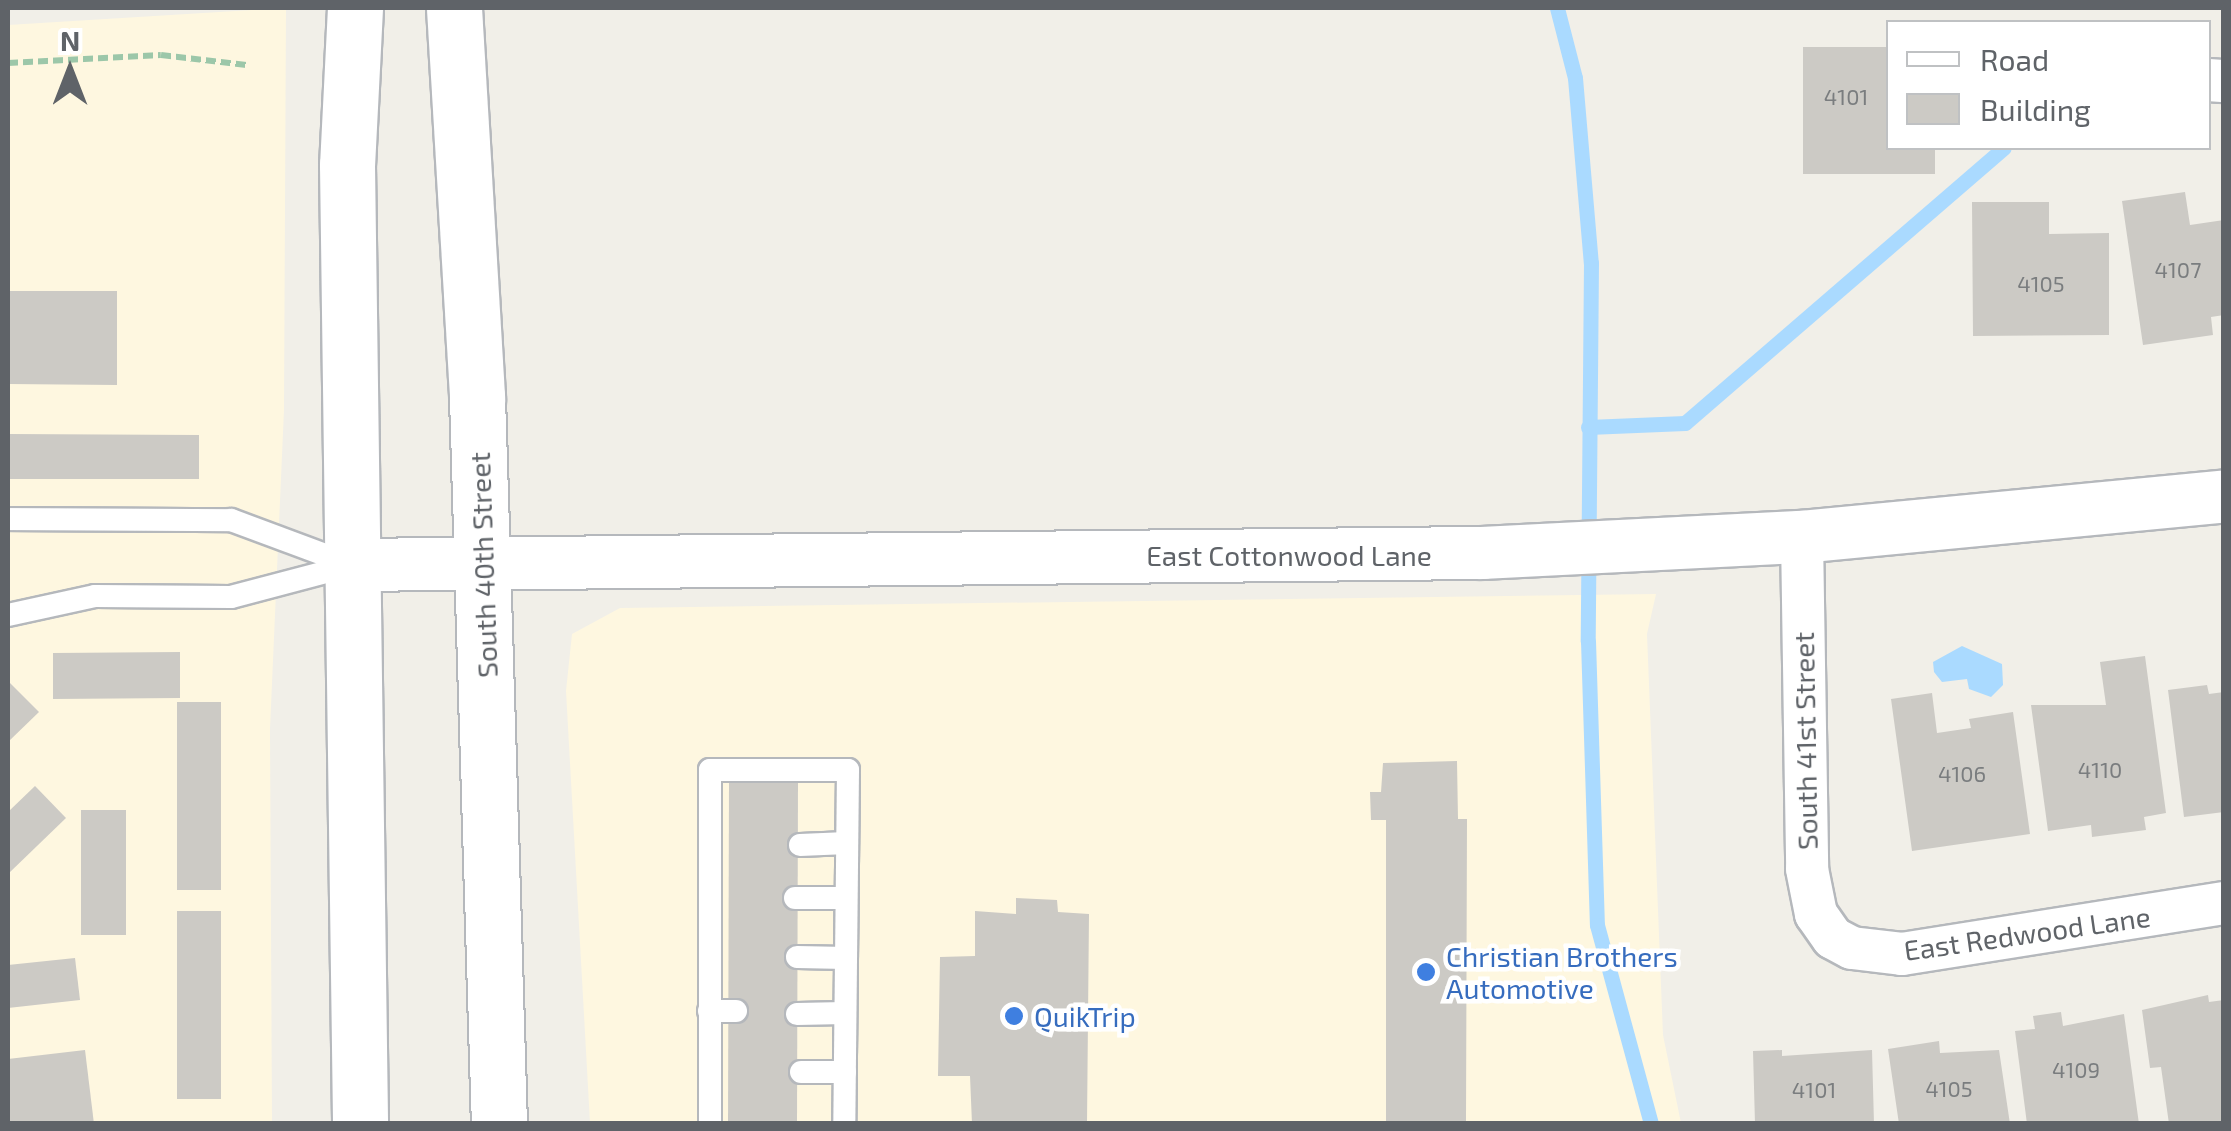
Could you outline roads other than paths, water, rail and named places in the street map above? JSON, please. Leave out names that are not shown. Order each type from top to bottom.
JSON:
[{"type":"main road","points":[[355,8],[347,165],[360,1124]]},
{"type":"main road","name":"South 40th Street","points":[[454,8],[484,560],[499,1124]]},
{"type":"street","name":"East Cottonwood Lane","points":[[352,566],[484,560],[1645,546],[1802,537],[2224,496]]},
{"type":"street","name":"South 41st Street","points":[[1802,537],[1807,869],[1816,914],[1833,938]]},
{"type":"street","name":"East Redwood Lane","points":[[1833,938],[1852,948],[1902,954],[2224,903]]},
{"type":"lane","points":[[8,519],[230,520],[352,566]]},
{"type":"lane","points":[[8,615],[94,596],[230,598],[352,566]]},
{"type":"lane","points":[[710,1124],[721,1072],[709,1011],[720,957],[721,843],[710,770],[848,770],[844,1124]]},
{"type":"lane","points":[[800,845],[847,843]]},
{"type":"lane","points":[[794,898],[846,898]]},
{"type":"lane","points":[[797,957],[846,958]]},
{"type":"lane","points":[[709,1011],[736,1011]]},
{"type":"lane","points":[[798,1014],[845,1012]]},
{"type":"lane","points":[[801,1072],[845,1072]]},
{"type":"water","points":[[1962,646],[2002,664],[2003,685],[1991,697],[1969,689],[1967,679],[1942,682],[1934,672],[1933,662]]},
{"type":"waterway","points":[[1557,8],[1575,78],[1591,263],[1588,641],[1597,925],[1651,1124]]},
{"type":"waterway","points":[[1588,427],[1685,423],[2002,150]]},
{"type":"place","name":"Christian Brothers Automotive","points":[[1426,972]]},
{"type":"place","name":"QuikTrip","points":[[1014,1016]]}]
